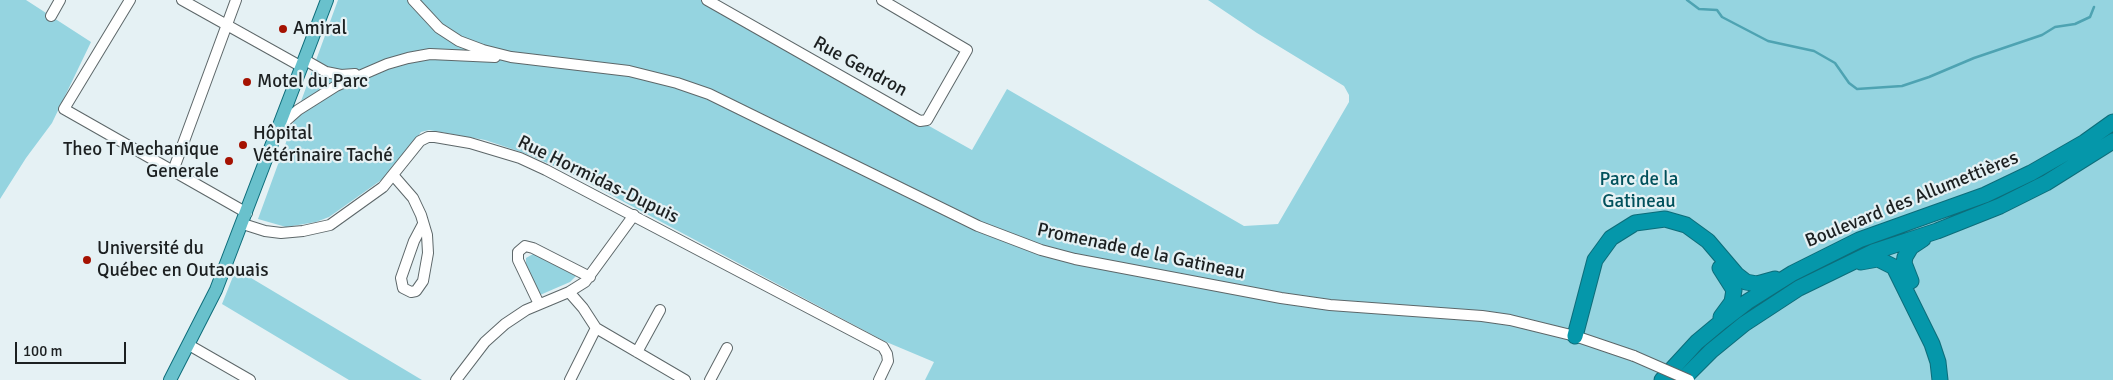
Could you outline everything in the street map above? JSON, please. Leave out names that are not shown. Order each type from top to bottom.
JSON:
[{"type":"highway","name":"Boulevard des Allumettières","points":[[1662,380],[1708,333],[1747,302],[1793,272],[1859,240],[1955,207],[1992,192],[2031,173],[2085,142],[2113,122]]},
{"type":"highway","name":"Boulevard des Allumettières","points":[[1682,380],[1711,351],[1744,324],[1799,288],[1842,265],[1873,252],[1937,231],[1986,212],[2031,191],[2113,141]]},
{"type":"highway","points":[[1579,337],[1595,260],[1611,238],[1635,223],[1664,219],[1686,225],[1708,240],[1736,275],[1751,284],[1763,283],[1793,272]]},
{"type":"highway","points":[[1579,337],[1597,276],[1607,254],[1629,234],[1654,227],[1676,230],[1695,239],[1733,286],[1734,296],[1729,307],[1708,333]]},
{"type":"highway","points":[[1937,231],[1911,247],[1904,263],[1942,348],[1948,380]]},
{"type":"highway","points":[[1842,265],[1878,259],[1894,267],[1932,344],[1938,362],[1940,380]]},
{"type":"main road","points":[[170,380],[216,290],[328,0]]},
{"type":"street","points":[[51,16],[60,0]]},
{"type":"street","name":"Rue Hormidas-Dupuis","points":[[130,0],[64,109],[173,171],[265,231],[281,233],[303,231],[330,225],[364,202],[394,175],[420,141],[428,137],[478,145],[520,158],[634,215],[882,347],[887,354],[887,365],[878,380]]},
{"type":"street","name":"Promenade de la Gatineau","points":[[182,0],[227,25],[320,70],[341,75],[368,72]]},
{"type":"street","points":[[173,171],[236,0]]},
{"type":"street","name":"Promenade de la Gatineau","points":[[413,0],[439,28],[460,41],[483,50],[522,59]]},
{"type":"street","name":"Rue Gendron","points":[[706,0],[920,121],[927,120],[967,50],[882,0]]},
{"type":"street","name":"Promenade de la Gatineau","points":[[280,126],[298,110],[336,86],[408,58],[430,54],[522,59],[629,71],[692,88],[753,114],[978,226],[1013,240],[1058,254],[1281,298],[1330,305],[1482,316],[1532,324],[1579,337],[1634,356],[1690,380]]},
{"type":"street","points":[[394,175],[413,198],[423,224],[428,244],[426,272],[420,287],[412,292],[403,288],[401,278],[414,242],[423,224]]},
{"type":"street","points":[[456,380],[494,334],[515,317],[539,304],[569,292],[580,286],[590,277],[634,215]]},
{"type":"street","points":[[539,304],[518,260],[518,252],[525,246],[534,248],[590,277]]},
{"type":"street","points":[[569,292],[583,308],[596,328],[685,380]]},
{"type":"street","points":[[637,352],[660,310]]},
{"type":"street","points":[[570,380],[596,328]]},
{"type":"street","points":[[189,345],[250,380]]},
{"type":"street","points":[[710,380],[727,348]]},
{"type":"green space","points":[[0,0],[26,0],[91,42],[52,123],[26,158],[0,199]]},
{"type":"green space","name":"Parc de la Gatineau","points":[[338,0],[704,0],[972,150],[1007,89],[1244,226],[1278,224],[1349,102],[1349,95],[1344,86],[1257,33],[1208,0],[2113,0],[2113,380],[925,380],[934,362],[884,341],[568,172],[524,153],[485,140],[429,130],[421,132],[394,171],[329,217],[316,222],[286,227],[258,219]]},
{"type":"green space","points":[[533,254],[577,275],[570,282],[540,295],[526,264],[526,258]]},
{"type":"green space","points":[[236,269],[422,380],[349,380],[222,304]]},
{"type":"waterway","points":[[1687,0],[1699,9],[1717,10],[1722,17],[1768,41],[1814,51],[1835,63],[1849,83],[1857,89],[1902,86],[1929,77],[1974,58],[2042,35],[2055,27],[2075,24],[2090,17],[2094,7]]},
{"type":"place","name":"Amiral","points":[[283,29]]},
{"type":"place","name":"Motel du Parc","points":[[247,82]]},
{"type":"place","name":"Hôpital Vétérinaire Taché","points":[[243,145]]},
{"type":"place","name":"Theo T Mechanique Generale","points":[[229,161]]},
{"type":"place","name":"Université du Québec en Outaouais","points":[[87,260]]}]
